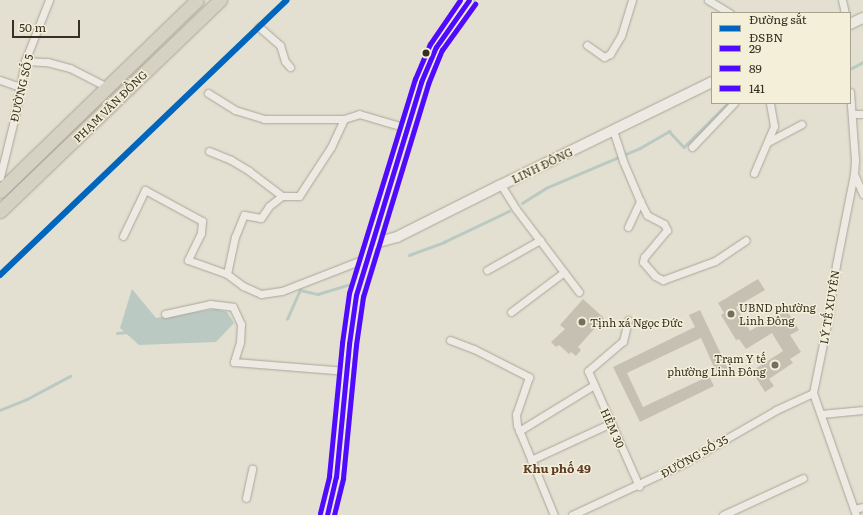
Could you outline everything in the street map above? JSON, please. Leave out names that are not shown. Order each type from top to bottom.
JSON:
[{"type":"highway","name":"PHẠM VĂN ĐỒNG","points":[[0,191],[197,0]]},
{"type":"highway","name":"PHẠM VĂN ĐỒNG","points":[[0,211],[220,0]]},
{"type":"main road","points":[[327,515],[336,477],[356,295],[421,82],[436,47],[469,0]]},
{"type":"main road","points":[[851,24],[863,18]]},
{"type":"main road","name":"LINH ĐÔNG","points":[[371,244],[397,237],[711,82]]},
{"type":"street","name":"ĐƯỜNG SỐ 5","points":[[0,177],[3,154],[25,61],[49,0]]},
{"type":"street","points":[[587,45],[604,57],[610,54],[621,36],[632,0]]},
{"type":"street","points":[[708,0],[728,12]]},
{"type":"street","points":[[842,0],[845,12]]},
{"type":"street","points":[[259,26],[280,45],[285,62],[290,67]]},
{"type":"street","points":[[25,61],[47,62],[70,68],[107,87]]},
{"type":"street","points":[[0,80],[20,87]]},
{"type":"street","points":[[208,93],[235,110],[264,118],[344,119],[359,114],[407,128]]},
{"type":"street","name":"LÝ TẾ XUYÊN","points":[[813,393],[828,324],[836,265],[854,174],[855,160],[851,103]]},
{"type":"street","points":[[692,147],[733,104]]},
{"type":"street","points":[[754,173],[774,126],[770,104]]},
{"type":"street","points":[[852,114],[863,114]]},
{"type":"street","points":[[209,151],[231,160],[249,171],[282,196],[299,196],[331,146],[344,119]]},
{"type":"street","points":[[768,142],[802,124]]},
{"type":"street","points":[[613,130],[623,161],[647,215],[664,224],[667,230],[644,257],[643,262],[655,276],[663,280],[715,261],[746,240]]},
{"type":"street","points":[[854,174],[863,194]]},
{"type":"street","points":[[501,185],[579,292]]},
{"type":"street","points":[[123,236],[145,190],[202,221],[201,233],[188,260],[227,274],[243,286],[262,294],[282,291],[367,258]]},
{"type":"street","points":[[227,274],[235,237],[244,215],[261,218],[269,206],[282,196]]},
{"type":"street","points":[[628,227],[640,201]]},
{"type":"street","points":[[487,270],[540,240]]},
{"type":"street","points":[[511,312],[564,272]]},
{"type":"street","points":[[165,314],[210,304],[233,307],[241,324],[240,342],[234,362],[347,371]]},
{"type":"street","name":"HẺM 30","points":[[628,320],[623,341],[588,371],[639,486]]},
{"type":"street","points":[[450,340],[474,349],[529,378],[516,414],[519,431],[554,515]]},
{"type":"street","points":[[519,431],[594,385]]},
{"type":"street","points":[[813,393],[855,512],[863,507]]},
{"type":"street","name":"ĐƯỜNG SỐ 35","points":[[572,515],[639,486],[684,463],[776,410],[813,393]]},
{"type":"street","points":[[821,414],[863,410]]},
{"type":"street","points":[[531,460],[611,423]]},
{"type":"street","points":[[246,498],[252,469]]},
{"type":"street","points":[[723,515],[803,478]]},
{"type":"shaded area","points":[[132,289],[156,318],[216,309],[227,312],[234,323],[216,342],[139,345],[120,328]]},
{"type":"building","name":"UBND phường Linh Đông","points":[[758,279],[765,290],[736,307],[750,331],[786,309],[799,330],[790,335],[801,352],[790,359],[793,363],[769,379],[774,386],[765,392],[752,371],[783,351],[772,333],[746,349],[739,339],[736,340],[721,315],[724,313],[718,303]]},
{"type":"building","name":"Tịnh xá Ngọc Đức","points":[[583,299],[604,318],[578,347],[581,350],[576,356],[571,352],[569,354],[559,345],[556,347],[551,342],[565,329],[560,325]]},
{"type":"building","points":[[700,310],[729,371],[718,376],[701,338],[627,373],[643,407],[709,376],[714,386],[640,422],[613,367],[695,327],[689,315]]},
{"type":"waterway","points":[[851,68],[863,62]]},
{"type":"waterway","points":[[522,203],[546,188],[640,148],[669,131],[684,147],[727,104]]},
{"type":"waterway","points":[[409,255],[444,242],[509,211]]},
{"type":"waterway","points":[[287,319],[300,290],[318,294],[350,284]]},
{"type":"waterway","points":[[117,333],[127,332]]},
{"type":"waterway","points":[[0,410],[27,399],[70,376]]},
{"type":"rail line","name":"ĐSBN","points":[[0,275],[287,0]]},
{"type":"transit line","name":"141","points":[[320,513],[329,476],[342,343],[349,293],[415,79],[430,44],[460,0]]},
{"type":"transit line","name":"29","points":[[327,515],[336,477],[349,344],[356,295],[421,82],[436,47],[469,0]]},
{"type":"transit line","name":"89","points":[[334,515],[343,478],[356,345],[363,297],[428,84],[442,50],[475,4]]},
{"type":"place","name":"UBND phường Linh Đông","points":[[731,314]]},
{"type":"place","name":"Tịnh xá Ngọc Đức","points":[[582,322]]},
{"type":"place","name":"Trạm Y tế phường Linh Đông","points":[[775,365]]},
{"type":"district","name":"Khu phố 49","points":[[557,469]]}]
